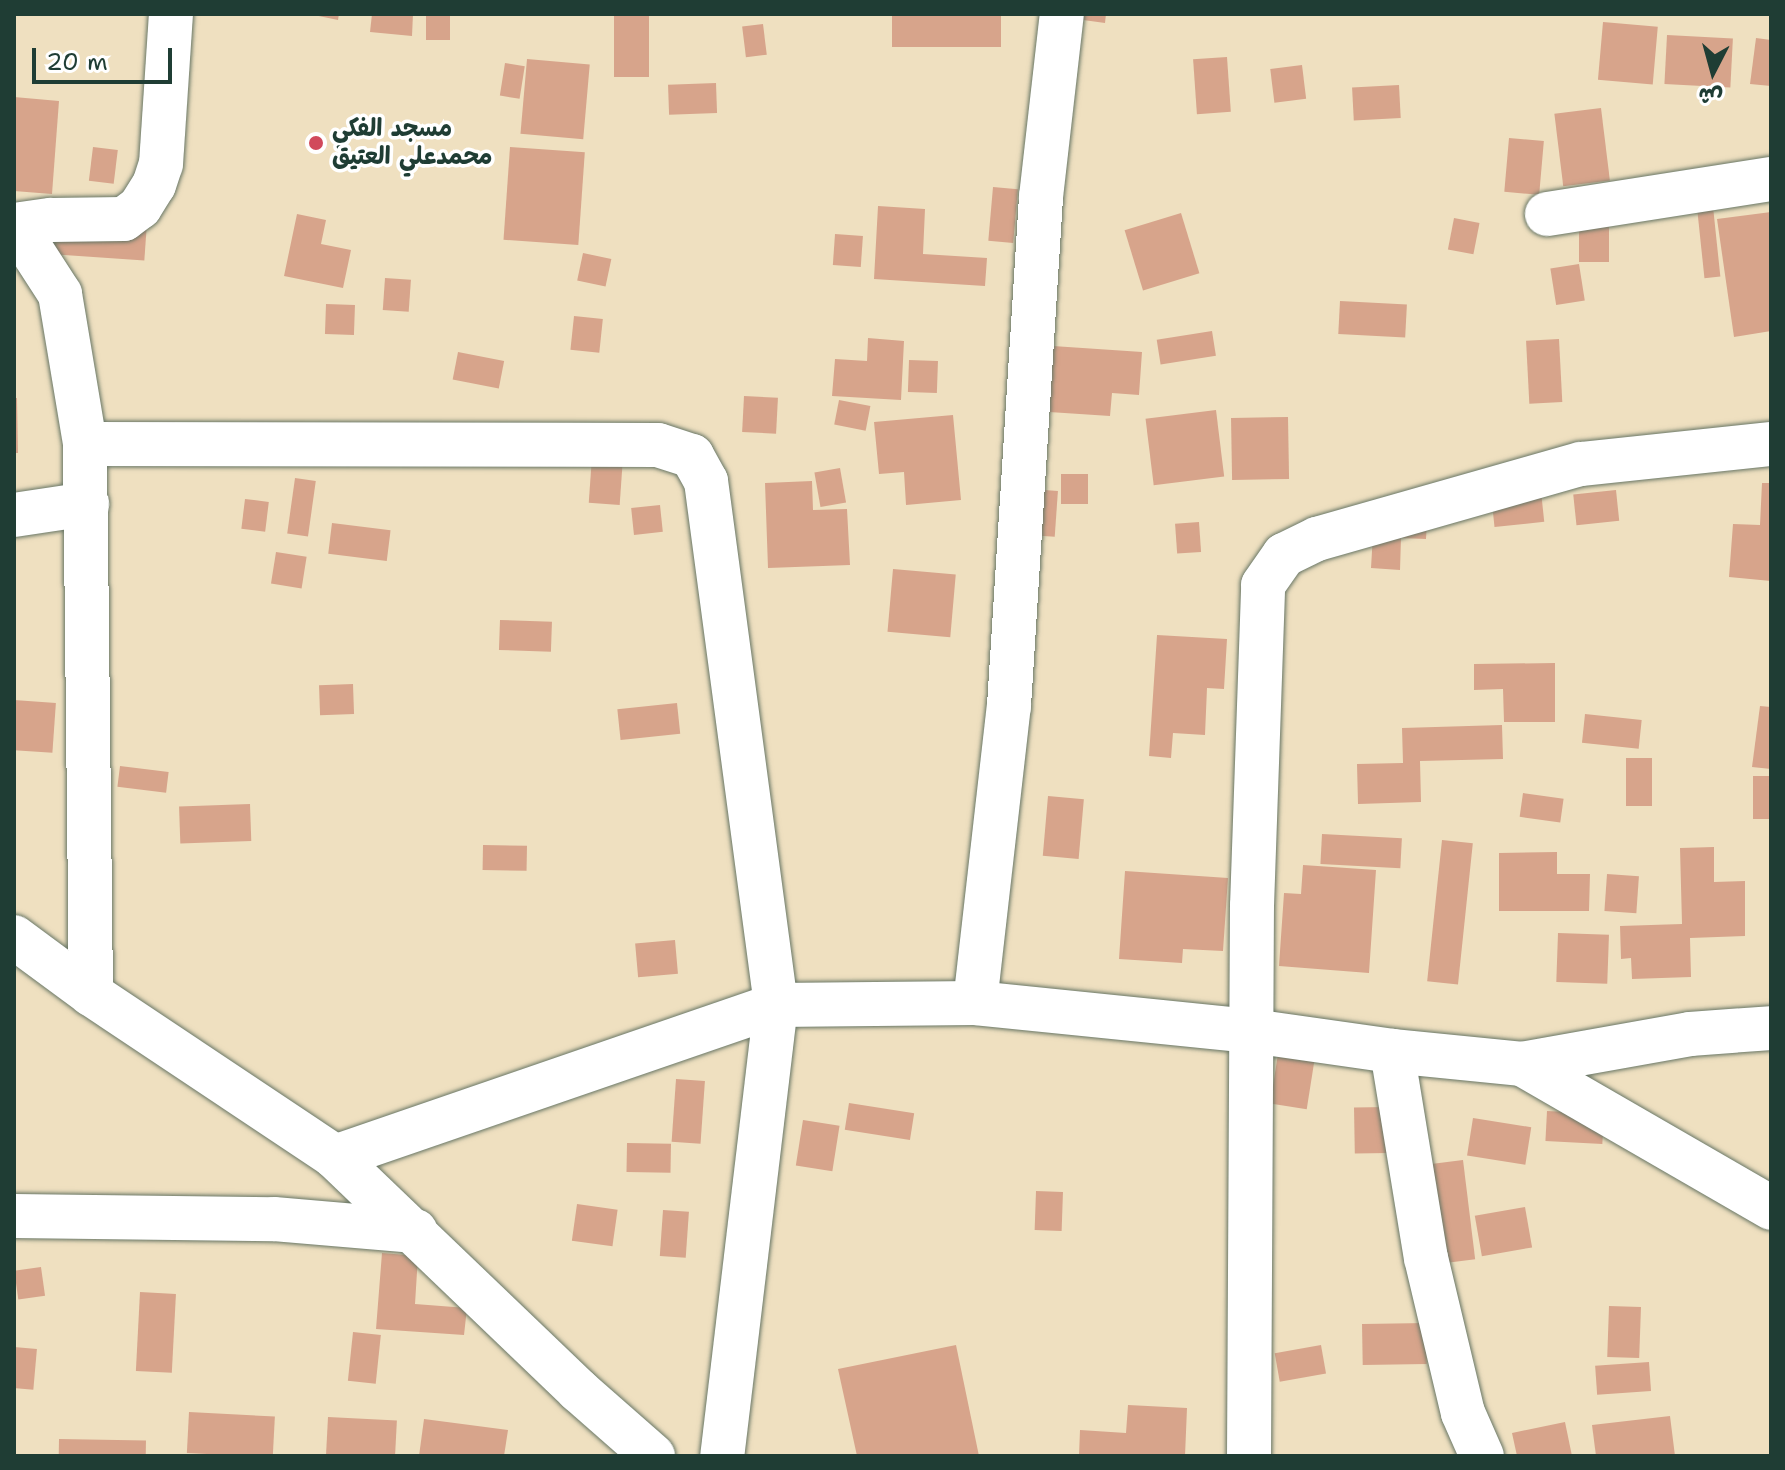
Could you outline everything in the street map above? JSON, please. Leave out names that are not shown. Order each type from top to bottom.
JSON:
[{"type":"street","points":[[14,225],[51,220],[124,219],[140,207],[154,185],[161,164],[171,14]]},
{"type":"street","points":[[975,1003],[1009,706],[1041,197],[1062,14]]},
{"type":"street","points":[[1547,214],[1771,179]]},
{"type":"street","points":[[14,232],[27,243],[60,294],[85,444],[91,994]]},
{"type":"street","points":[[85,444],[658,445],[692,456],[706,481],[776,1005],[722,1456]]},
{"type":"street","points":[[1249,1456],[1252,906],[1263,585],[1284,555],[1317,539],[1581,464],[1771,444]]},
{"type":"street","points":[[14,515],[87,504]]},
{"type":"street","points":[[14,937],[91,994],[335,1157],[578,1390],[653,1456]]},
{"type":"street","points":[[335,1157],[776,1005],[975,1003],[1252,1031],[1392,1051],[1522,1064],[1690,1034],[1771,1028]]},
{"type":"street","points":[[1392,1051],[1426,1258],[1463,1413],[1482,1456]]},
{"type":"street","points":[[1522,1064],[1771,1208]]},
{"type":"street","points":[[14,1216],[274,1219],[415,1231]]},
{"type":"building","points":[[309,14],[339,14],[338,20]]},
{"type":"building","points":[[372,14],[413,14],[412,36],[370,32]]},
{"type":"building","points":[[426,14],[450,14],[450,40],[426,40]]},
{"type":"building","points":[[614,14],[649,14],[649,77],[614,77]]},
{"type":"building","points":[[892,14],[1001,14],[1001,47],[892,47]]},
{"type":"building","points":[[1077,14],[1106,14],[1105,23],[1076,19]]},
{"type":"building","points":[[1603,22],[1658,27],[1653,85],[1598,80]]},
{"type":"building","points":[[763,24],[767,55],[746,57],[742,27]]},
{"type":"building","points":[[1667,35],[1733,38],[1730,87],[1664,84]]},
{"type":"building","points":[[1756,38],[1771,40],[1771,86],[1750,84]]},
{"type":"building","points":[[1227,57],[1231,112],[1197,114],[1193,59]]},
{"type":"building","points":[[527,59],[590,64],[583,139],[520,134]]},
{"type":"building","points":[[505,63],[525,66],[520,99],[500,96]]},
{"type":"building","points":[[1302,65],[1306,99],[1274,103],[1270,69]]},
{"type":"building","points":[[716,83],[717,113],[669,115],[668,85]]},
{"type":"building","points":[[1399,85],[1401,118],[1354,120],[1352,87]]},
{"type":"building","points":[[14,97],[59,101],[52,194],[14,191]]},
{"type":"building","points":[[1601,108],[1610,180],[1563,186],[1554,114]]},
{"type":"building","points":[[1509,138],[1544,141],[1539,195],[1504,192]]},
{"type":"building","points":[[93,147],[118,150],[114,184],[89,181]]},
{"type":"building","points":[[510,147],[585,152],[578,245],[504,240]]},
{"type":"building","points":[[993,187],[1018,189],[1013,243],[988,241]]},
{"type":"building","points":[[1712,197],[1720,277],[1704,278],[1696,199]]},
{"type":"building","points":[[878,206],[925,209],[923,254],[987,258],[985,286],[874,279]]},
{"type":"building","points":[[1771,212],[1771,331],[1734,337],[1717,219]]},
{"type":"building","points":[[1181,213],[1199,273],[1143,290],[1125,230]]},
{"type":"building","points":[[297,214],[326,220],[321,244],[351,250],[343,288],[284,276]]},
{"type":"building","points":[[1454,218],[1480,223],[1473,254],[1448,249]]},
{"type":"building","points":[[51,219],[147,226],[144,261],[49,254]]},
{"type":"building","points":[[1579,227],[1609,227],[1609,262],[1579,262]]},
{"type":"building","points":[[835,234],[863,236],[861,267],[833,265]]},
{"type":"building","points":[[583,253],[611,259],[606,286],[577,280]]},
{"type":"building","points":[[1579,264],[1585,301],[1556,305],[1550,269]]},
{"type":"building","points":[[385,278],[411,280],[409,312],[383,310]]},
{"type":"building","points":[[1340,301],[1407,305],[1405,337],[1338,334]]},
{"type":"building","points":[[326,304],[355,305],[354,335],[325,334]]},
{"type":"building","points":[[574,316],[603,319],[599,353],[570,350]]},
{"type":"building","points":[[1212,331],[1216,356],[1161,364],[1157,340]]},
{"type":"building","points":[[868,338],[904,341],[901,400],[832,396],[835,359],[867,361]]},
{"type":"building","points":[[1559,339],[1562,402],[1529,404],[1526,341]]},
{"type":"building","points":[[1038,345],[1142,352],[1139,395],[1112,393],[1110,416],[1034,411]]},
{"type":"building","points":[[458,352],[504,361],[499,388],[453,379]]},
{"type":"building","points":[[909,360],[938,361],[937,393],[908,392]]},
{"type":"building","points":[[744,396],[778,398],[776,434],[742,432]]},
{"type":"building","points":[[14,398],[17,398],[18,453],[14,453]]},
{"type":"building","points":[[839,400],[870,406],[866,431],[834,425]]},
{"type":"building","points":[[1216,410],[1224,477],[1154,485],[1146,419]]},
{"type":"building","points":[[953,415],[961,500],[906,505],[904,472],[879,474],[874,422]]},
{"type":"building","points":[[1288,417],[1289,479],[1232,480],[1231,418]]},
{"type":"building","points":[[593,442],[624,444],[620,505],[589,503]]},
{"type":"building","points":[[840,468],[846,502],[820,507],[814,473]]},
{"type":"building","points":[[1061,474],[1088,474],[1088,504],[1061,504]]},
{"type":"building","points":[[295,478],[316,481],[308,536],[287,533]]},
{"type":"building","points":[[812,481],[813,510],[847,509],[850,565],[768,568],[765,483]]},
{"type":"building","points":[[1762,483],[1771,483],[1771,581],[1729,577],[1733,524],[1760,525]]},
{"type":"building","points":[[1031,489],[1058,491],[1055,537],[1028,535]]},
{"type":"building","points":[[1616,490],[1619,521],[1576,525],[1573,494]]},
{"type":"building","points":[[1541,491],[1544,522],[1495,527],[1491,496]]},
{"type":"building","points":[[245,499],[269,502],[265,532],[241,529]]},
{"type":"building","points":[[1375,501],[1428,504],[1426,539],[1401,538],[1400,570],[1371,568]]},
{"type":"building","points":[[660,505],[663,532],[634,535],[631,508]]},
{"type":"building","points":[[1199,522],[1201,552],[1177,554],[1175,524]]},
{"type":"building","points":[[332,523],[391,530],[387,561],[328,554]]},
{"type":"building","points":[[276,552],[307,557],[302,588],[271,584]]},
{"type":"building","points":[[893,569],[956,574],[950,637],[888,632]]},
{"type":"building","points":[[500,620],[552,622],[551,652],[499,650]]},
{"type":"building","points":[[1157,635],[1227,639],[1224,689],[1207,688],[1205,735],[1173,733],[1171,758],[1149,756]]},
{"type":"building","points":[[1555,663],[1555,722],[1504,722],[1503,689],[1474,690],[1474,664]]},
{"type":"building","points":[[353,684],[354,714],[320,715],[319,685]]},
{"type":"building","points":[[14,700],[56,703],[52,753],[14,750]]},
{"type":"building","points":[[677,703],[680,734],[621,740],[617,709]]},
{"type":"building","points":[[1760,706],[1771,707],[1771,769],[1752,767]]},
{"type":"building","points":[[1585,714],[1642,720],[1639,749],[1582,743]]},
{"type":"building","points":[[1502,725],[1503,759],[1420,761],[1421,802],[1358,804],[1357,764],[1403,763],[1402,728]]},
{"type":"building","points":[[1626,758],[1652,758],[1652,806],[1626,806]]},
{"type":"building","points":[[120,766],[169,772],[166,793],[117,787]]},
{"type":"building","points":[[1753,776],[1771,776],[1771,819],[1753,819]]},
{"type":"building","points":[[1523,793],[1564,799],[1560,822],[1520,817]]},
{"type":"building","points":[[1048,796],[1084,799],[1079,859],[1043,856]]},
{"type":"building","points":[[250,804],[251,841],[180,843],[179,806]]},
{"type":"building","points":[[1322,834],[1402,838],[1400,868],[1320,864]]},
{"type":"building","points":[[1442,840],[1473,843],[1458,984],[1427,981]]},
{"type":"building","points":[[483,845],[527,846],[527,871],[483,870]]},
{"type":"building","points":[[1714,847],[1714,882],[1745,881],[1745,936],[1690,938],[1691,977],[1632,979],[1631,958],[1621,959],[1620,926],[1682,924],[1680,848]]},
{"type":"building","points":[[1557,852],[1557,874],[1590,874],[1589,911],[1499,911],[1499,853]]},
{"type":"building","points":[[1303,865],[1376,870],[1369,973],[1279,966],[1284,893],[1301,894]]},
{"type":"building","points":[[1125,871],[1228,878],[1223,951],[1183,949],[1182,963],[1119,959]]},
{"type":"building","points":[[1607,874],[1639,876],[1636,913],[1604,911]]},
{"type":"building","points":[[1558,933],[1609,935],[1607,984],[1556,982]]},
{"type":"building","points":[[675,940],[678,974],[638,977],[635,943]]},
{"type":"building","points":[[1278,1054],[1315,1060],[1307,1109],[1270,1103]]},
{"type":"building","points":[[676,1079],[705,1081],[701,1144],[672,1142]]},
{"type":"building","points":[[849,1103],[914,1113],[910,1140],[845,1130]]},
{"type":"building","points":[[1388,1107],[1389,1153],[1355,1154],[1354,1108]]},
{"type":"building","points":[[1547,1111],[1604,1114],[1602,1144],[1545,1141]]},
{"type":"building","points":[[1473,1118],[1531,1127],[1525,1165],[1467,1156]]},
{"type":"building","points":[[803,1120],[840,1126],[832,1171],[796,1165]]},
{"type":"building","points":[[627,1143],[671,1144],[670,1173],[626,1172]]},
{"type":"building","points":[[1463,1160],[1475,1259],[1441,1263],[1429,1164]]},
{"type":"building","points":[[1036,1191],[1063,1192],[1062,1231],[1035,1230]]},
{"type":"building","points":[[577,1204],[618,1210],[612,1246],[572,1241]]},
{"type":"building","points":[[1525,1207],[1532,1247],[1482,1256],[1475,1216]]},
{"type":"building","points":[[663,1210],[689,1212],[686,1258],[660,1256]]},
{"type":"building","points":[[382,1253],[418,1256],[415,1304],[467,1308],[464,1335],[376,1329]]},
{"type":"building","points":[[41,1267],[45,1296],[18,1299],[14,1271]]},
{"type":"building","points":[[140,1292],[176,1294],[172,1373],[136,1371]]},
{"type":"building","points":[[1609,1306],[1641,1307],[1639,1358],[1607,1357]]},
{"type":"building","points":[[1426,1323],[1427,1364],[1363,1365],[1362,1324]]},
{"type":"building","points":[[353,1332],[381,1335],[376,1384],[348,1381]]},
{"type":"building","points":[[956,1345],[979,1456],[857,1456],[838,1369]]},
{"type":"building","points":[[1321,1345],[1326,1374],[1280,1382],[1275,1353]]},
{"type":"building","points":[[14,1347],[37,1349],[33,1390],[14,1388]]},
{"type":"building","points":[[1649,1362],[1651,1391],[1597,1395],[1595,1366]]},
{"type":"building","points":[[1128,1405],[1187,1408],[1185,1456],[1079,1456],[1080,1430],[1126,1433]]},
{"type":"building","points":[[189,1412],[275,1417],[273,1456],[187,1453]]},
{"type":"building","points":[[1670,1416],[1675,1456],[1596,1456],[1592,1425]]},
{"type":"building","points":[[328,1417],[397,1421],[395,1456],[326,1456]]},
{"type":"building","points":[[424,1419],[508,1430],[504,1456],[419,1456]]},
{"type":"building","points":[[1565,1422],[1572,1456],[1517,1456],[1512,1433]]},
{"type":"building","points":[[59,1439],[146,1441],[146,1456],[59,1456]]},
{"type":"place","name":"مسجد الفكي محمدعلي العتيق","points":[[316,143]]}]
